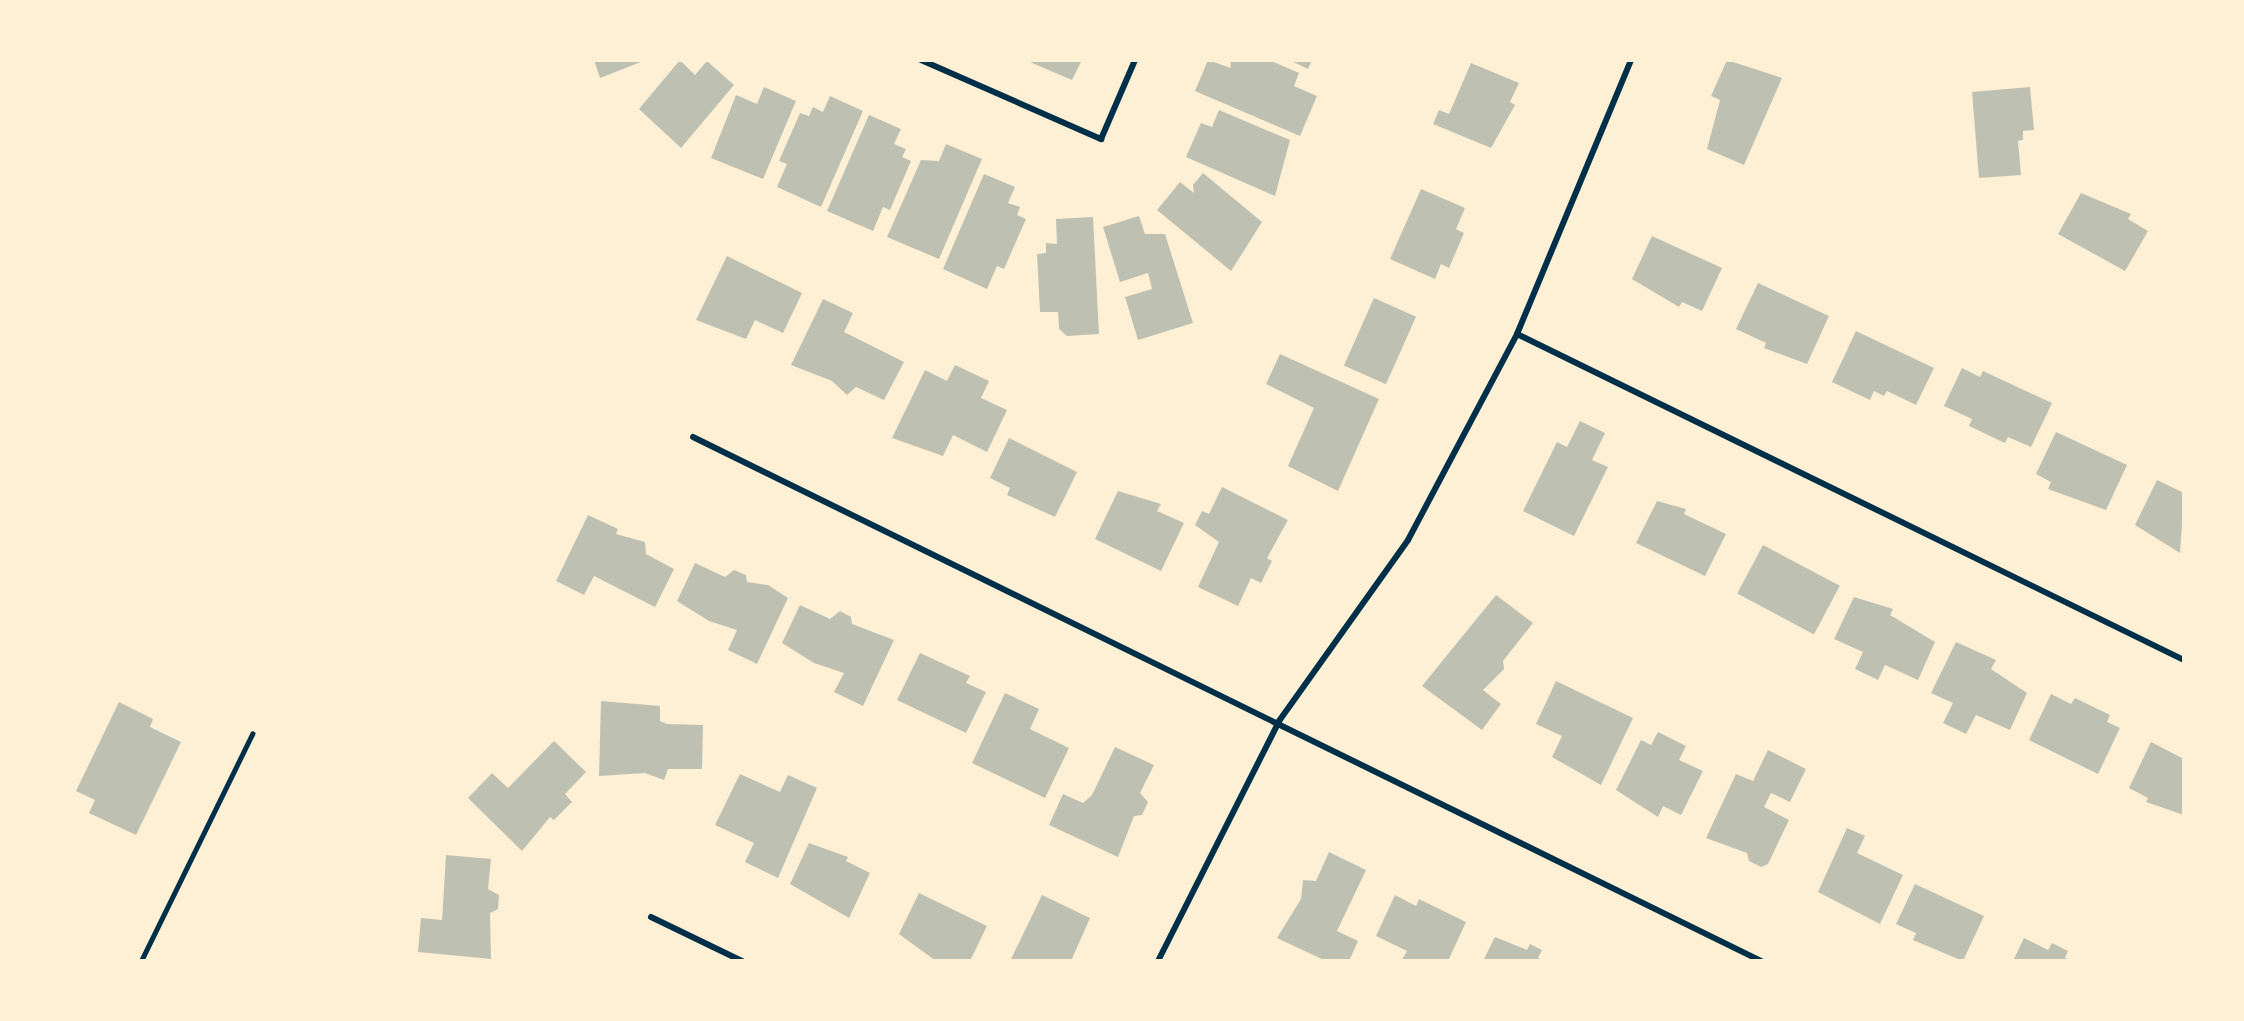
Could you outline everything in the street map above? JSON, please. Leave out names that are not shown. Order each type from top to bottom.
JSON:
[{"type":"street","points":[[925,61],[1101,139],[1135,60]]},
{"type":"street","points":[[1158,961],[1279,722],[1408,540],[1517,334],[1631,60]]},
{"type":"street","points":[[1517,334],[2184,660]]},
{"type":"street","points":[[693,437],[1279,722],[1761,961]]},
{"type":"street","points":[[651,917],[742,961]]},
{"type":"lane","points":[[141,961],[252,734]]},
{"type":"building","points":[[594,60],[646,60],[600,78]]},
{"type":"building","points":[[680,60],[695,75],[707,61],[734,85],[681,148],[639,109]]},
{"type":"building","points":[[1025,60],[1082,60],[1072,80]]},
{"type":"building","points":[[1208,60],[1231,68],[1230,60],[1269,60],[1299,73],[1294,86],[1317,96],[1300,136],[1195,91]]},
{"type":"building","points":[[1289,60],[1312,60],[1308,69]]},
{"type":"building","points":[[1727,60],[1782,78],[1744,165],[1707,149],[1720,100],[1711,96]]},
{"type":"building","points":[[1471,63],[1519,83],[1510,102],[1515,105],[1491,148],[1433,124],[1439,110],[1449,114]]},
{"type":"building","points":[[764,87],[796,101],[763,179],[711,158],[736,95],[757,104]]},
{"type":"building","points":[[2030,87],[2034,130],[2023,131],[2023,140],[2018,141],[2021,175],[1979,178],[1972,92]]},
{"type":"building","points":[[830,96],[863,111],[821,207],[777,187],[787,164],[779,161],[800,113],[809,116],[813,107],[823,112]]},
{"type":"building","points":[[1219,110],[1290,140],[1275,196],[1186,157],[1201,123],[1212,127]]},
{"type":"building","points":[[869,115],[901,129],[894,144],[906,149],[902,157],[911,161],[890,210],[883,207],[873,231],[827,211]]},
{"type":"building","points":[[946,144],[982,159],[939,259],[887,237],[921,160],[939,161]]},
{"type":"building","points":[[1203,173],[1262,222],[1231,271],[1157,210],[1180,182],[1194,193],[1193,185]]},
{"type":"building","points":[[984,174],[1015,187],[1008,203],[1020,207],[1017,215],[1026,219],[1004,269],[997,266],[987,289],[943,269]]},
{"type":"building","points":[[1421,189],[1465,208],[1456,229],[1464,233],[1449,268],[1441,264],[1435,279],[1390,259]]},
{"type":"building","points":[[2081,193],[2131,214],[2128,219],[2148,231],[2125,271],[2058,234]]},
{"type":"building","points":[[1139,216],[1145,234],[1165,234],[1193,323],[1138,340],[1125,297],[1152,289],[1148,273],[1120,282],[1103,227]]},
{"type":"building","points":[[1093,217],[1099,334],[1067,336],[1059,329],[1058,312],[1040,312],[1037,254],[1046,253],[1046,243],[1057,244],[1056,219]]},
{"type":"building","points":[[1652,236],[1722,268],[1702,311],[1682,302],[1679,307],[1632,279]]},
{"type":"building","points":[[727,256],[802,293],[783,333],[755,320],[746,339],[696,320]]},
{"type":"building","points":[[1758,283],[1829,316],[1807,364],[1764,348],[1766,343],[1736,329]]},
{"type":"building","points":[[1374,298],[1416,317],[1386,384],[1344,366]]},
{"type":"building","points":[[823,299],[853,313],[844,332],[904,362],[884,400],[856,387],[847,395],[832,381],[791,365]]},
{"type":"building","points":[[1856,331],[1934,368],[1916,405],[1887,391],[1884,396],[1874,391],[1870,400],[1832,382]]},
{"type":"building","points":[[1280,354],[1379,399],[1338,491],[1288,466],[1314,408],[1266,384]]},
{"type":"building","points":[[955,365],[989,381],[981,398],[1007,410],[987,452],[953,435],[943,456],[892,438],[925,370],[947,381]]},
{"type":"building","points":[[1962,368],[1980,377],[1983,371],[2052,403],[2031,447],[2008,437],[2005,443],[1969,426],[1972,419],[1944,406]]},
{"type":"building","points":[[1580,421],[1605,433],[1592,460],[1608,467],[1574,536],[1523,511],[1557,442],[1567,447]]},
{"type":"building","points":[[2056,432],[2127,465],[2106,510],[2048,489],[2051,482],[2036,474]]},
{"type":"building","points":[[1009,438],[1077,472],[1055,517],[1007,495],[1010,488],[990,478]]},
{"type":"building","points":[[2157,480],[2184,493],[2180,553],[2135,525]]},
{"type":"building","points":[[1222,487],[1288,520],[1267,558],[1272,561],[1261,583],[1251,578],[1238,606],[1198,587],[1219,542],[1195,525],[1202,511],[1209,514]]},
{"type":"building","points":[[1118,491],[1161,504],[1157,511],[1184,523],[1161,571],[1095,539]]},
{"type":"building","points":[[1657,501],[1686,509],[1684,514],[1726,534],[1705,576],[1636,543]]},
{"type":"building","points":[[588,515],[618,529],[616,534],[645,542],[646,554],[674,569],[655,607],[594,576],[584,595],[556,581]]},
{"type":"building","points":[[1763,545],[1840,586],[1814,634],[1737,594]]},
{"type":"building","points":[[695,563],[725,577],[734,570],[746,575],[747,582],[768,585],[788,598],[757,664],[728,650],[737,630],[709,621],[677,601]]},
{"type":"building","points":[[1496,595],[1533,623],[1503,661],[1504,669],[1483,690],[1501,704],[1482,730],[1422,686]]},
{"type":"building","points":[[1854,597],[1893,609],[1890,615],[1935,642],[1918,680],[1885,665],[1878,680],[1855,669],[1863,652],[1834,639]]},
{"type":"building","points":[[800,605],[830,619],[840,611],[851,617],[852,624],[894,640],[863,706],[834,692],[844,673],[814,663],[782,643]]},
{"type":"building","points":[[1956,642],[1996,660],[1991,669],[2027,693],[2010,730],[1976,715],[1966,734],[1943,723],[1953,703],[1931,693]]},
{"type":"building","points":[[920,653],[970,676],[966,683],[986,692],[966,733],[897,700]]},
{"type":"building","points":[[1556,681],[1633,718],[1601,785],[1552,757],[1562,736],[1536,724]]},
{"type":"building","points":[[1005,693],[1039,709],[1030,729],[1069,748],[1045,798],[972,763]]},
{"type":"building","points":[[2051,694],[2071,704],[2075,698],[2110,715],[2107,722],[2120,728],[2098,774],[2029,740]]},
{"type":"building","points":[[601,701],[660,706],[660,721],[667,724],[703,725],[702,769],[668,769],[664,780],[645,773],[599,776]]},
{"type":"building","points":[[119,702],[153,719],[150,727],[181,742],[136,835],[89,813],[95,800],[76,791]]},
{"type":"building","points":[[1658,732],[1686,746],[1679,760],[1703,771],[1681,815],[1663,806],[1658,817],[1616,790],[1641,740],[1651,745]]},
{"type":"building","points":[[554,741],[586,772],[565,794],[572,802],[554,820],[550,817],[522,851],[468,798],[492,773],[508,788]]},
{"type":"building","points":[[2151,742],[2184,759],[2184,815],[2146,802],[2148,798],[2129,788]]},
{"type":"building","points":[[1115,747],[1154,765],[1140,793],[1148,802],[1142,815],[1134,816],[1118,857],[1049,825],[1063,794],[1083,803],[1092,795]]},
{"type":"building","points":[[1768,750],[1806,769],[1790,802],[1771,793],[1764,807],[1789,820],[1768,864],[1761,867],[1749,861],[1747,853],[1706,838],[1736,774],[1753,781]]},
{"type":"building","points":[[740,774],[780,792],[788,775],[817,788],[778,878],[745,862],[754,843],[715,825]]},
{"type":"building","points":[[1847,828],[1865,836],[1857,853],[1903,875],[1880,924],[1818,892]]},
{"type":"building","points":[[809,843],[848,857],[846,861],[870,873],[849,918],[790,884]]},
{"type":"building","points":[[1329,852],[1366,870],[1337,931],[1358,941],[1349,961],[1326,961],[1277,938],[1301,899],[1303,880],[1316,881]]},
{"type":"building","points":[[446,855],[491,859],[488,889],[499,895],[498,909],[490,913],[491,959],[418,952],[421,918],[442,920]]},
{"type":"building","points":[[1915,884],[1984,916],[1963,961],[1913,940],[1916,933],[1896,924]]},
{"type":"building","points":[[919,893],[987,926],[970,961],[936,961],[899,934]]},
{"type":"building","points":[[1042,895],[1090,918],[1071,961],[1010,961]]},
{"type":"building","points":[[1395,895],[1416,906],[1419,899],[1466,922],[1448,961],[1401,961],[1407,951],[1376,936]]},
{"type":"building","points":[[1495,937],[1527,950],[1530,944],[1542,950],[1538,958],[1545,961],[1483,961]]},
{"type":"building","points":[[2024,938],[2048,950],[2052,943],[2068,951],[2065,958],[2071,961],[2013,961]]}]
